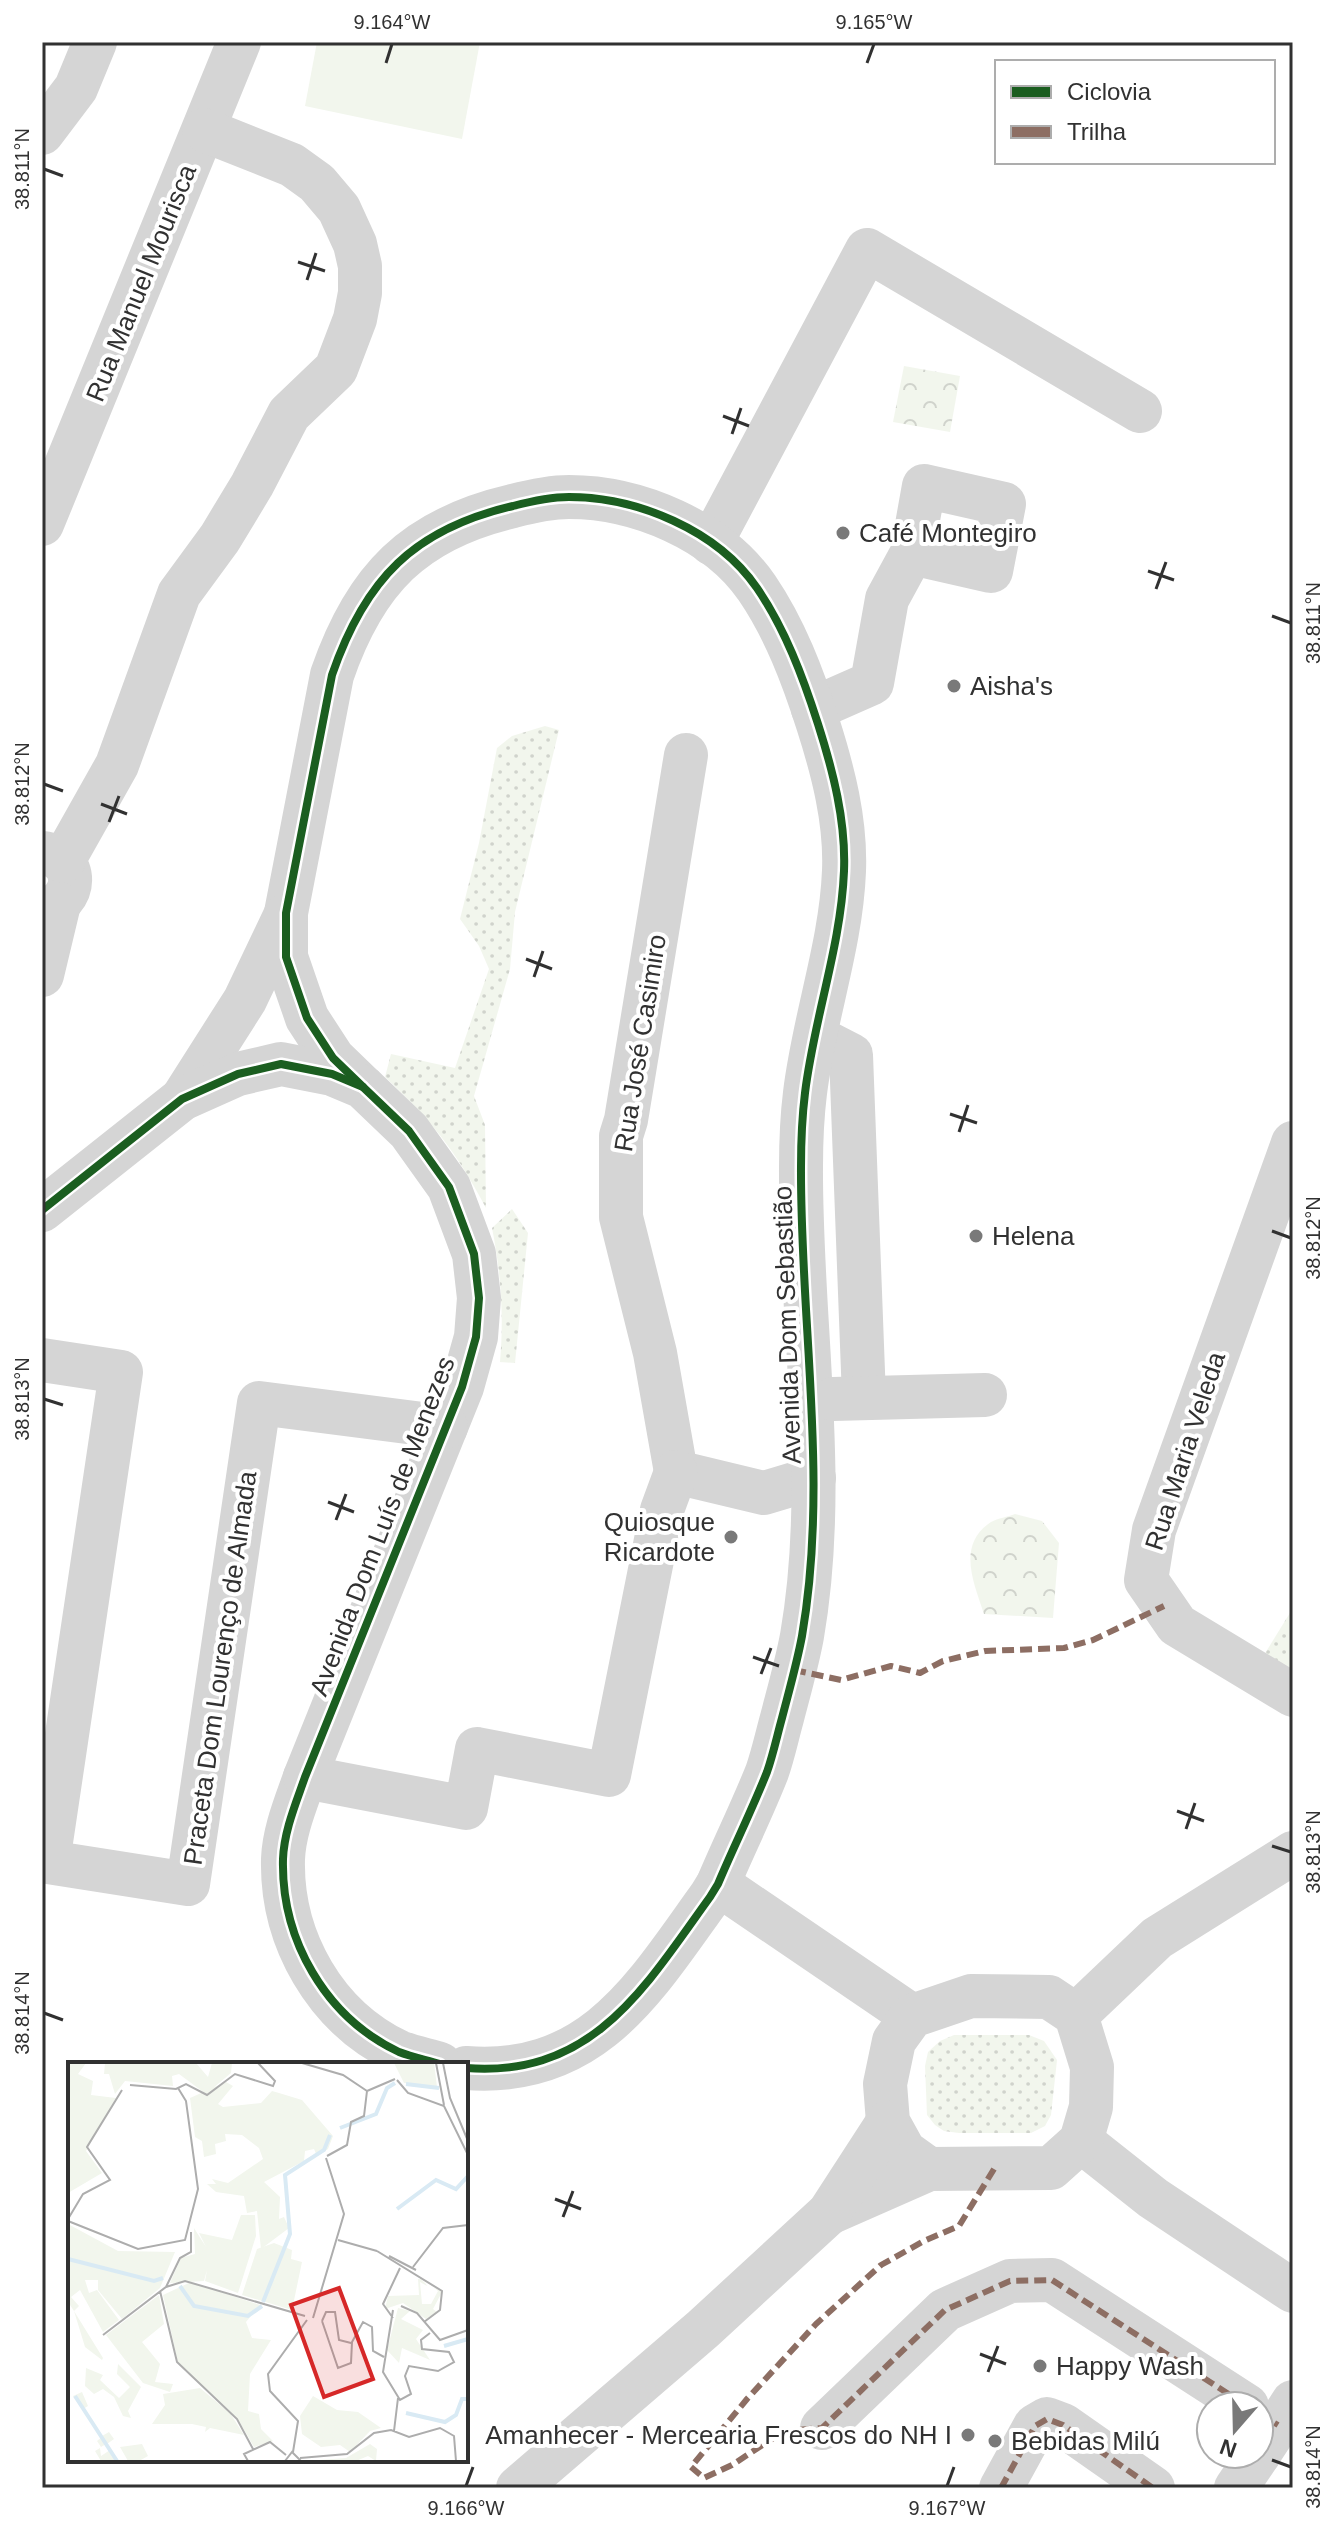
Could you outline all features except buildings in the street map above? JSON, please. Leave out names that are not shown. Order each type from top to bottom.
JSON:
[{"type":"street","points":[[42,133],[76,88],[95,42]]},
{"type":"street","name":"Rua Manuel Mourisca","points":[[42,524],[239,42]]},
{"type":"street","points":[[42,975],[52,882],[117,765],[179,594],[220,538],[289,414],[336,369],[355,319],[360,293],[360,266],[355,244],[339,209],[317,183],[292,165],[204,130]]},
{"type":"street","points":[[711,543],[867,250],[1140,411]]},
{"type":"street","name":"Avenida Dom Sebastião","points":[[286,913],[332,675],[345,636],[384,575],[428,537],[479,514],[545,498],[616,501],[671,521],[711,543],[756,586],[798,662],[826,747],[838,797],[844,873],[832,960],[805,1091],[801,1167],[814,1478],[810,1573],[802,1636],[768,1768],[718,1884]]},
{"type":"street","points":[[813,709],[872,683],[887,599],[912,553]]},
{"type":"street","name":"Rua José Casimiro","points":[[676,1472],[655,1353],[621,1217],[621,1136],[686,755]]},
{"type":"street","points":[[286,913],[286,957],[307,1018],[333,1058],[363,1087]]},
{"type":"street","points":[[182,1099],[245,1000],[286,913]]},
{"type":"street","points":[[816,1037],[851,1055],[864,1398]]},
{"type":"street","name":"Avenida Dom Luís de Menezes","points":[[42,1210],[182,1099],[238,1074],[281,1064],[332,1074],[363,1087],[409,1131],[449,1187],[474,1254],[479,1298],[476,1337],[462,1387],[305,1777],[290,1819],[283,1857],[285,1905],[297,1944],[321,1988],[360,2027],[400,2052],[433,2062]]},
{"type":"street","name":"Rua Maria Veleda","points":[[1293,1143],[1154,1530],[1146,1580],[1177,1625],[1293,1695]]},
{"type":"street","name":"Praceta Dom Lourenço de Almada","points":[[42,1360],[121,1372],[48,1862],[188,1884],[259,1403],[446,1427]]},
{"type":"street","points":[[811,1399],[985,1395]]},
{"type":"street","points":[[305,1777],[466,1808],[477,1749],[609,1775],[662,1510],[676,1472],[764,1493],[814,1478]]},
{"type":"street","points":[[1076,2015],[1157,1938],[1293,1853]]},
{"type":"street","points":[[468,2068],[495,2070],[534,2062],[573,2048],[611,2022],[643,1990],[718,1884],[912,2016]]},
{"type":"street","points":[[829,2213],[929,2169],[1051,2168],[1081,2141],[1091,2107],[1092,2067],[1076,2015],[1049,1997],[971,1996],[912,2016],[894,2041],[885,2084],[888,2122],[904,2151],[929,2169]]},
{"type":"street","points":[[518,2488],[703,2329],[829,2213],[888,2122]]},
{"type":"street","points":[[1081,2141],[1153,2198],[1293,2291]]},
{"type":"street","points":[[822,2428],[945,2310],[1010,2281],[1052,2280],[1213,2390]]},
{"type":"street","points":[[1001,2488],[1035,2426],[1047,2419],[1063,2425],[1153,2488]]},
{"type":"green space","points":[[317,42],[480,42],[462,139],[305,106]]},
{"type":"green space","points":[[904,366],[960,376],[950,432],[893,422]]},
{"type":"green space","points":[[545,726],[559,730],[515,912],[510,969],[474,1096],[485,1125],[486,1208],[442,1137],[385,1077],[391,1054],[455,1068],[489,969],[479,946],[460,919],[479,843],[497,748],[512,736]]},
{"type":"green space","points":[[512,1209],[528,1233],[515,1363],[500,1362],[501,1295],[492,1228]]},
{"type":"green space","points":[[1015,1514],[1042,1521],[1059,1543],[1053,1618],[984,1614],[971,1565],[974,1542],[980,1531],[991,1522]]},
{"type":"green space","points":[[1293,1608],[1293,1673],[1264,1655]]},
{"type":"green space","points":[[954,2035],[1029,2035],[1044,2041],[1057,2060],[1051,2115],[1045,2126],[1031,2133],[959,2133],[944,2131],[935,2125],[927,2115],[925,2066],[928,2052],[940,2041]]},
{"type":"marked path","points":[[794,1670],[841,1680],[891,1666],[920,1673],[943,1661],[985,1651],[1064,1648],[1093,1640],[1164,1606]]},
{"type":"marked path","points":[[994,2169],[959,2226],[881,2265],[816,2324],[747,2399],[691,2467],[704,2478],[732,2465],[784,2431],[822,2428],[945,2310],[1010,2281],[1052,2280],[1222,2390]]},
{"type":"marked path","points":[[1001,2488],[1035,2426],[1047,2419],[1063,2425],[1153,2488]]},
{"type":"cycle path","points":[[363,1087],[333,1058],[307,1018],[286,957],[286,913],[332,675],[360,611],[398,563],[421,544],[478,516],[527,502],[569,497],[621,503],[648,510],[698,534],[740,567],[757,588],[785,637],[824,742],[843,834],[842,899],[809,1065],[802,1130],[802,1226],[813,1460],[810,1577],[802,1636],[767,1772],[718,1884],[662,1963],[611,2020],[582,2042],[549,2058],[510,2067],[468,2068]]},
{"type":"cycle path","points":[[42,1210],[182,1099],[238,1074],[281,1064],[332,1074],[363,1087],[409,1131],[449,1187],[474,1254],[479,1298],[476,1337],[462,1387],[305,1777],[288,1828],[283,1859],[284,1889],[299,1946],[329,1997],[373,2037],[399,2052],[433,2062]]},
{"type":"place","name":"Café Montegiro","points":[[843,533]]},
{"type":"place","name":"Aisha's","points":[[954,686]]},
{"type":"place","name":"Helena","points":[[976,1236]]},
{"type":"place","name":"Quiosque Ricardote","points":[[731,1537]]},
{"type":"place","name":"Happy Wash","points":[[1040,2366]]},
{"type":"place","name":"Amanhecer - Mercearia Frescos do NH I","points":[[968,2435]]},
{"type":"place","name":"Bebidas Milú","points":[[995,2441]]}]
